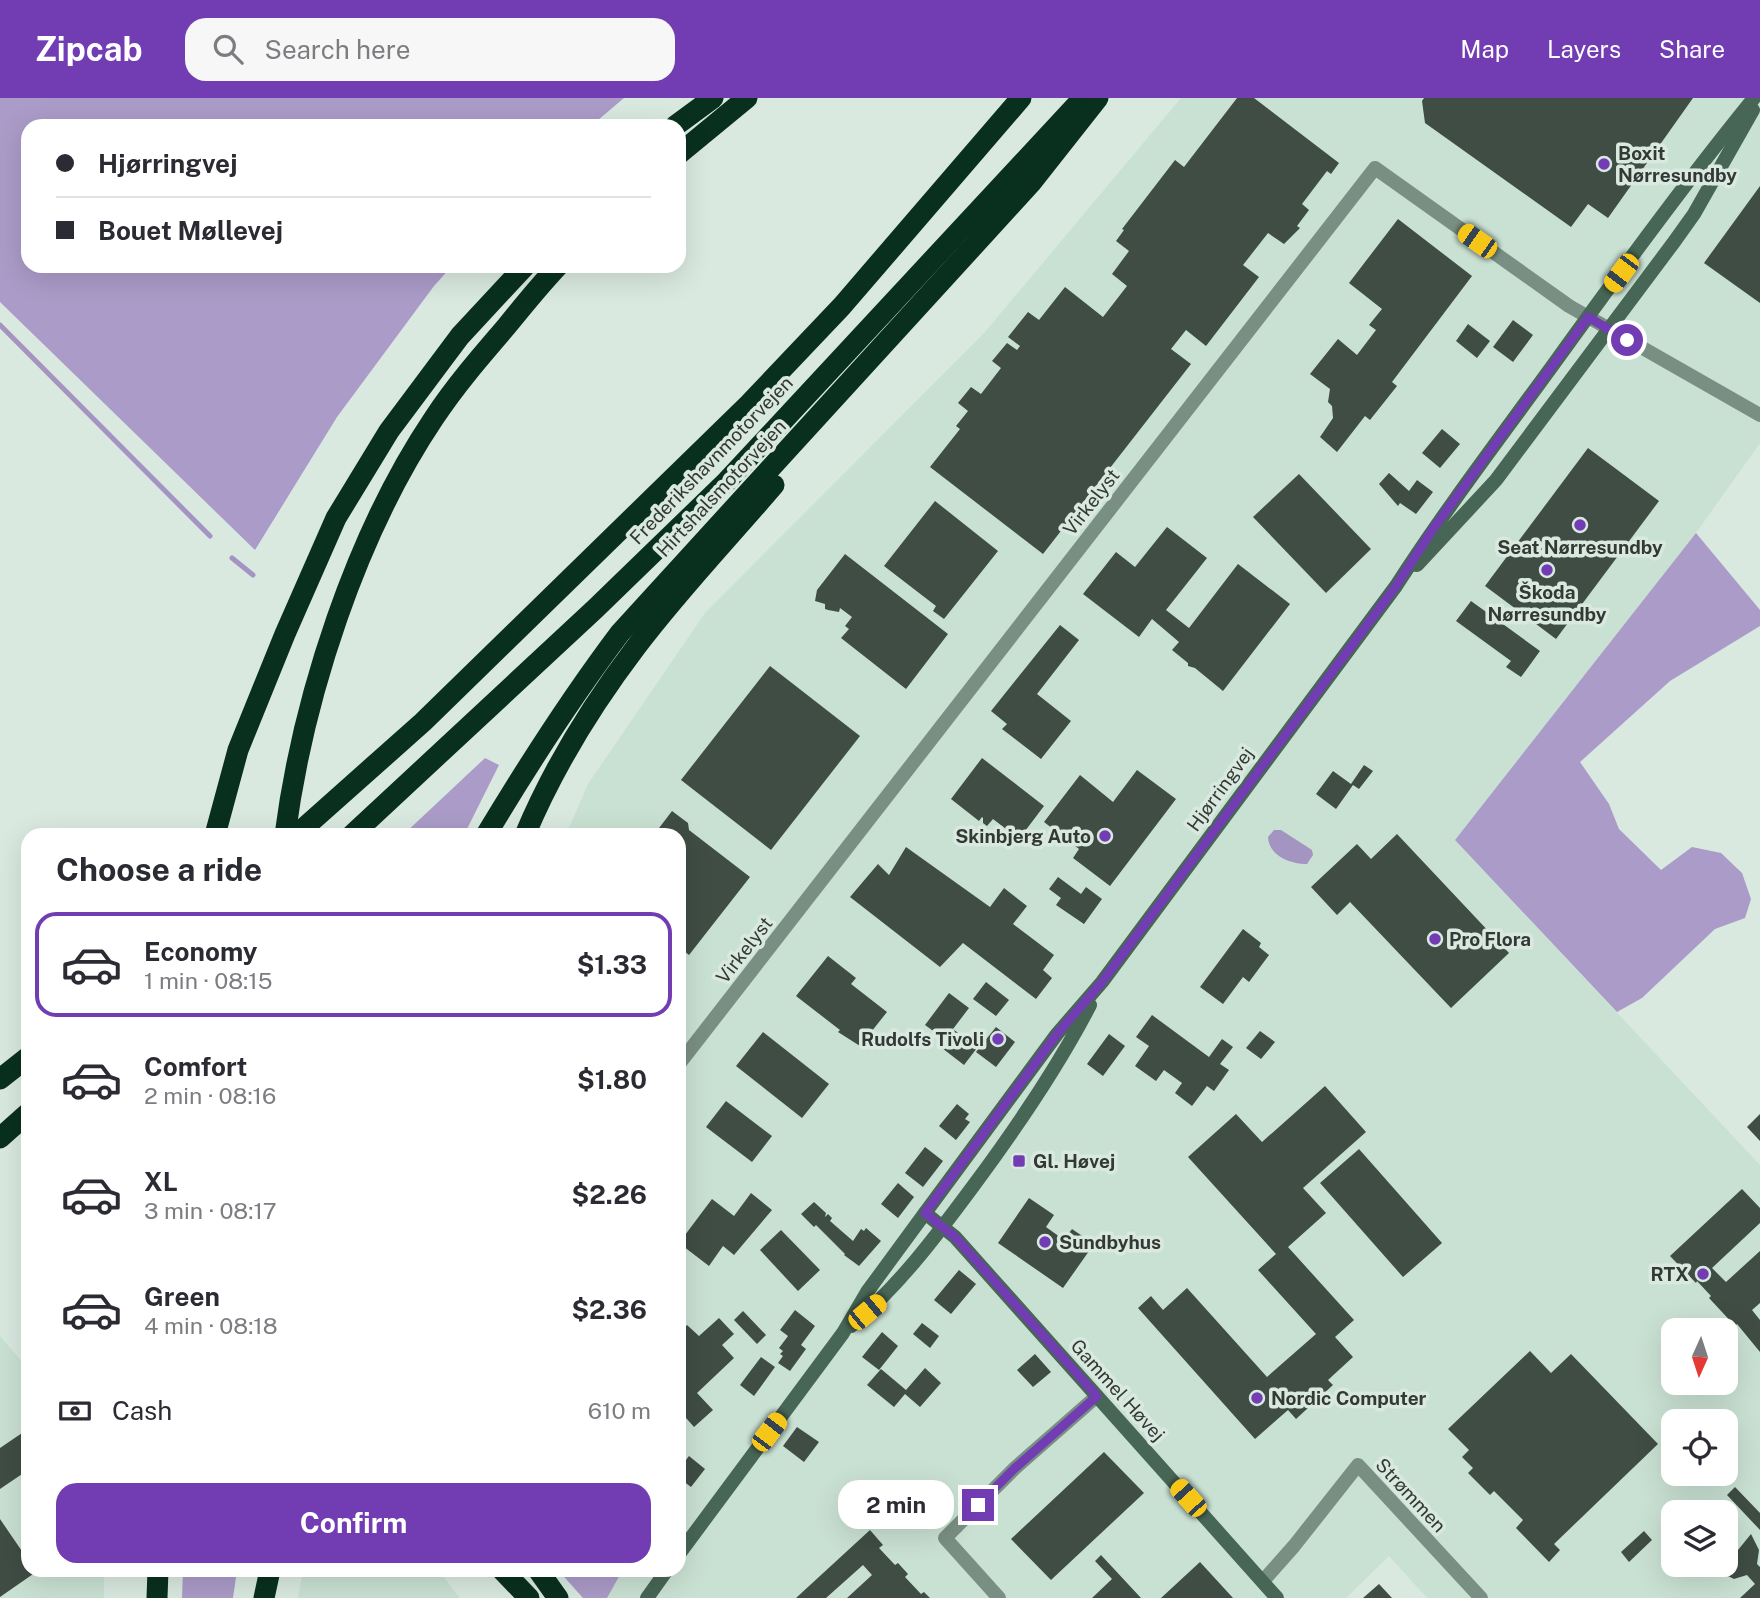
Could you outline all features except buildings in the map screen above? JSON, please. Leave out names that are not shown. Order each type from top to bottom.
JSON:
[{"type":"highway","points":[[684,119],[713,98]]},
{"type":"highway","points":[[686,147],[747,98]]},
{"type":"highway","name":"Frederikshavnmotorvejen","points":[[304,828],[423,722],[749,404],[842,306],[1021,98]]},
{"type":"highway","name":"Frederikshavnmotorvejen","points":[[360,828],[595,610],[727,481],[1083,98]]},
{"type":"highway","name":"Hirtshalsmotorvejen","points":[[490,828],[546,737],[585,679],[621,633],[1031,183],[1098,98]]},
{"type":"highway","points":[[527,828],[568,749],[601,695],[636,647],[1031,183]]},
{"type":"highway","points":[[217,828],[238,750],[336,518],[389,431],[460,336],[518,273]]},
{"type":"highway","points":[[286,828],[299,749],[329,643],[386,500],[441,408],[472,367],[552,273]]},
{"type":"highway","points":[[0,1067],[21,1052]]},
{"type":"highway","points":[[0,1079],[21,1062]]},
{"type":"highway","points":[[0,1127],[21,1110]]},
{"type":"highway","points":[[0,1138],[21,1119]]},
{"type":"highway","points":[[156,1598],[158,1577]]},
{"type":"highway","points":[[264,1598],[268,1577]]},
{"type":"highway","points":[[509,1577],[529,1598]]},
{"type":"highway","points":[[543,1577],[558,1598]]},
{"type":"main road","name":"Hjørringvej","points":[[686,1545],[843,1333],[867,1292],[1057,1034],[1102,982],[1396,586],[1440,519],[1588,317],[1754,98]]},
{"type":"main road","name":"Hjørringvej","points":[[1396,586],[1496,480],[1609,329],[1694,214],[1760,98]]},
{"type":"main road","name":"Hjørringvej","points":[[843,1333],[878,1303],[943,1227],[1029,1110],[1071,1042],[1102,982]]},
{"type":"main road","name":"Gammel Høvej","points":[[925,1213],[955,1237],[1276,1598]]},
{"type":"main road","points":[[647,1598],[662,1577]]},
{"type":"street","name":"Virkelyst","points":[[686,1055],[1375,169],[1588,317]]},
{"type":"street","points":[[1588,317],[1759,412]]},
{"type":"street","points":[[999,1598],[945,1538],[1015,1468],[1097,1396]]},
{"type":"street","name":"Strømmen","points":[[1263,1581],[1358,1465],[1481,1598]]},
{"type":"shaded area","points":[[0,98],[624,98],[599,119],[21,119],[21,273],[446,273],[337,417],[255,550],[0,302]]},
{"type":"shaded area","points":[[1181,98],[1760,98],[1760,443],[1696,533],[1455,840],[1760,1165],[1760,1598],[1427,1598],[1389,1556],[1346,1598],[608,1598],[589,1577],[686,1577],[686,828],[569,828],[588,784],[705,613],[985,332]]},
{"type":"shaded area","points":[[1696,533],[1760,610],[1760,626],[1670,681],[1580,762],[1609,804],[1619,829],[1661,870],[1692,847],[1721,853],[1742,873],[1751,899],[1745,918],[1715,929],[1642,998],[1617,1012],[1455,840]]},
{"type":"shaded area","points":[[485,758],[499,765],[468,828],[410,828]]},
{"type":"shaded area","points":[[1274,830],[1281,830],[1312,850],[1313,855],[1307,864],[1287,860],[1276,854],[1268,837]]},
{"type":"shaded area","points":[[0,1336],[21,1361],[21,1577],[104,1577],[104,1598],[0,1598]]},
{"type":"shaded area","points":[[183,1577],[236,1577],[233,1598],[182,1598]]},
{"type":"shaded area","points":[[302,1577],[444,1577],[460,1598],[298,1598]]},
{"type":"shaded area","points":[[564,1577],[619,1577],[607,1598],[583,1598]]},
{"type":"waterway","points":[[0,325],[210,536]]},
{"type":"waterway","points":[[232,558],[253,575]]},
{"type":"place","name":"Boxit Nørresundby","points":[[1604,164]]},
{"type":"place","name":"Seat Nørresundby","points":[[1580,525]]},
{"type":"place","name":"Škoda Nørresundby","points":[[1547,570]]},
{"type":"place","name":"Skinbjerg Auto","points":[[1105,836]]},
{"type":"place","name":"Pro Flora","points":[[1435,939]]},
{"type":"place","name":"Rudolfs Tivoli","points":[[998,1039]]},
{"type":"place","name":"Gl. Høvej","points":[[1019,1161]]},
{"type":"place","name":"Sundbyhus","points":[[1045,1242]]},
{"type":"place","name":"RTX","points":[[1703,1274]]},
{"type":"place","name":"Nordic Computer","points":[[1257,1398]]},
{"type":"route","points":[[978,1505],[1015,1468],[1097,1396],[955,1237],[925,1213],[1057,1034],[1102,982],[1396,586],[1433,529],[1588,317],[1627,340]]}]
